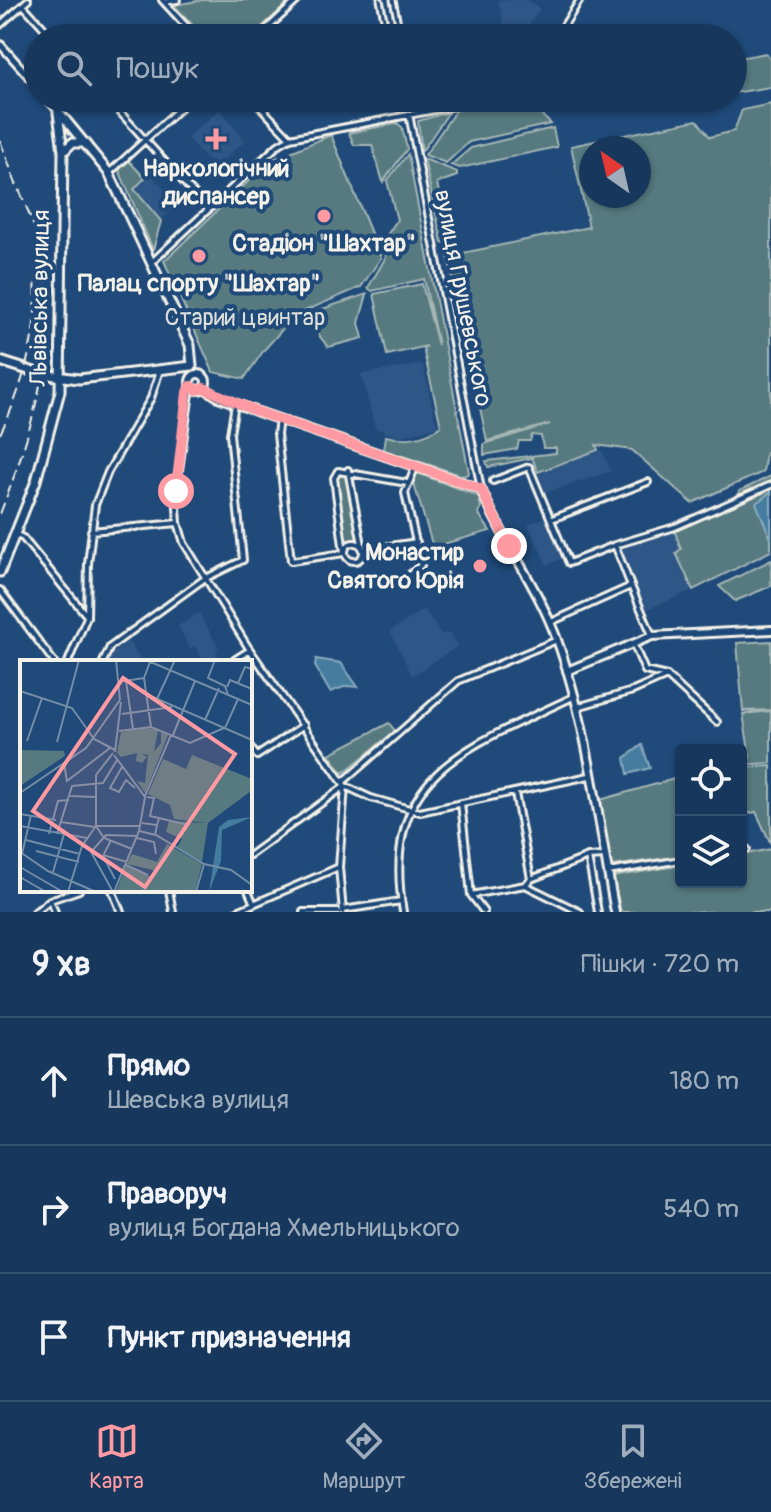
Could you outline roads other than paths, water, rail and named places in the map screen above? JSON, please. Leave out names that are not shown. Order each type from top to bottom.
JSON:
[{"type":"main road","name":"Львівська вулиця","points":[[0,572],[48,445],[60,378],[63,151],[58,112]]},
{"type":"main road","points":[[59,112],[109,173],[152,262],[190,345],[194,370],[191,386],[197,390],[204,388],[235,403],[481,489],[551,622],[567,671],[615,912]]},
{"type":"main road","points":[[63,151],[72,143],[86,143]]},
{"type":"main road","points":[[0,361],[60,378],[194,370],[205,378],[204,388]]},
{"type":"main road","points":[[567,671],[652,636],[771,630]]},
{"type":"street","points":[[0,25],[28,0]]},
{"type":"street","points":[[163,1],[177,0]]},
{"type":"street","points":[[272,24],[298,0]]},
{"type":"street","points":[[380,0],[385,24]]},
{"type":"street","points":[[393,0],[398,24]]},
{"type":"street","points":[[163,1],[184,24]]},
{"type":"street","points":[[564,24],[578,1]]},
{"type":"street","points":[[23,5],[40,24]]},
{"type":"street","points":[[0,44],[24,71]]},
{"type":"street","points":[[120,112],[208,209]]},
{"type":"street","points":[[109,173],[176,112]]},
{"type":"street","points":[[265,112],[290,138]]},
{"type":"street","points":[[152,262],[278,145],[290,138],[420,112]]},
{"type":"street","name":"вулиця Грушевського","points":[[409,114],[481,489]]},
{"type":"street","points":[[69,660],[87,617],[91,531],[100,488],[151,398],[160,370]]},
{"type":"street","points":[[191,386],[187,392],[176,491],[178,523],[188,551],[250,650],[344,784],[408,810],[435,810],[589,776]]},
{"type":"street","points":[[104,660],[110,647],[204,579],[243,560],[230,434],[235,403]]},
{"type":"street","points":[[279,419],[277,434],[291,561],[344,553]]},
{"type":"street","points":[[400,583],[421,565],[405,493],[416,466]]},
{"type":"street","points":[[493,481],[529,467],[569,563],[675,527],[771,485]]},
{"type":"street","points":[[348,470],[363,550],[356,561],[348,559],[344,553],[334,478],[338,471],[348,470],[407,483]]},
{"type":"street","points":[[552,519],[648,482]]},
{"type":"street","points":[[91,531],[178,523]]},
{"type":"street","points":[[15,534],[23,538],[87,617]]},
{"type":"street","points":[[344,553],[346,546],[352,543],[363,550],[417,542]]},
{"type":"street","points":[[615,545],[652,636]]},
{"type":"street","points":[[551,622],[631,586]]},
{"type":"street","points":[[0,590],[52,660]]},
{"type":"street","points":[[252,853],[344,784],[458,681],[557,640]]},
{"type":"street","points":[[633,643],[645,671],[667,676],[717,722]]},
{"type":"street","points":[[234,660],[250,650]]},
{"type":"street","points":[[575,707],[633,691],[667,676]]},
{"type":"street","points":[[403,912],[399,849],[408,810],[443,769],[490,735],[573,697]]},
{"type":"street","points":[[252,750],[257,756],[304,725]]},
{"type":"street","points":[[342,911],[339,867],[344,784]]},
{"type":"street","points":[[515,793],[531,879]]},
{"type":"street","points":[[461,803],[471,895],[484,912]]},
{"type":"street","points":[[471,895],[525,885],[531,879],[588,857],[605,856]]},
{"type":"street","points":[[588,857],[598,912]]},
{"type":"street","points":[[608,872],[675,861]]},
{"type":"street","points":[[235,912],[339,867]]},
{"type":"street","points":[[525,885],[580,912]]},
{"type":"street","points":[[35,912],[50,900],[73,892]]},
{"type":"street","points":[[113,892],[121,912]]},
{"type":"street","points":[[169,892],[173,912]]},
{"type":"street","points":[[249,892],[253,902]]},
{"type":"street","points":[[50,900],[55,912]]},
{"type":"street","points":[[303,912],[342,911],[401,901]]},
{"type":"railway","points":[[0,140],[19,192]]},
{"type":"railway","points":[[0,514],[32,420],[40,388],[48,322],[43,257],[16,182]]},
{"type":"railway","points":[[0,434],[28,359],[36,299],[35,279]]},
{"type":"place","name":"Наркологічний диспансер","points":[[216,139]]},
{"type":"place","name":"Стадіон \"Шахтар\"","points":[[324,216]]},
{"type":"place","name":"Палац спорту \"Шахтар\"","points":[[199,256]]},
{"type":"place","name":"Монастир Святого Юрія","points":[[480,566]]},
{"type":"park label","name":"Старий цвинтар","points":[[245,317]]}]
